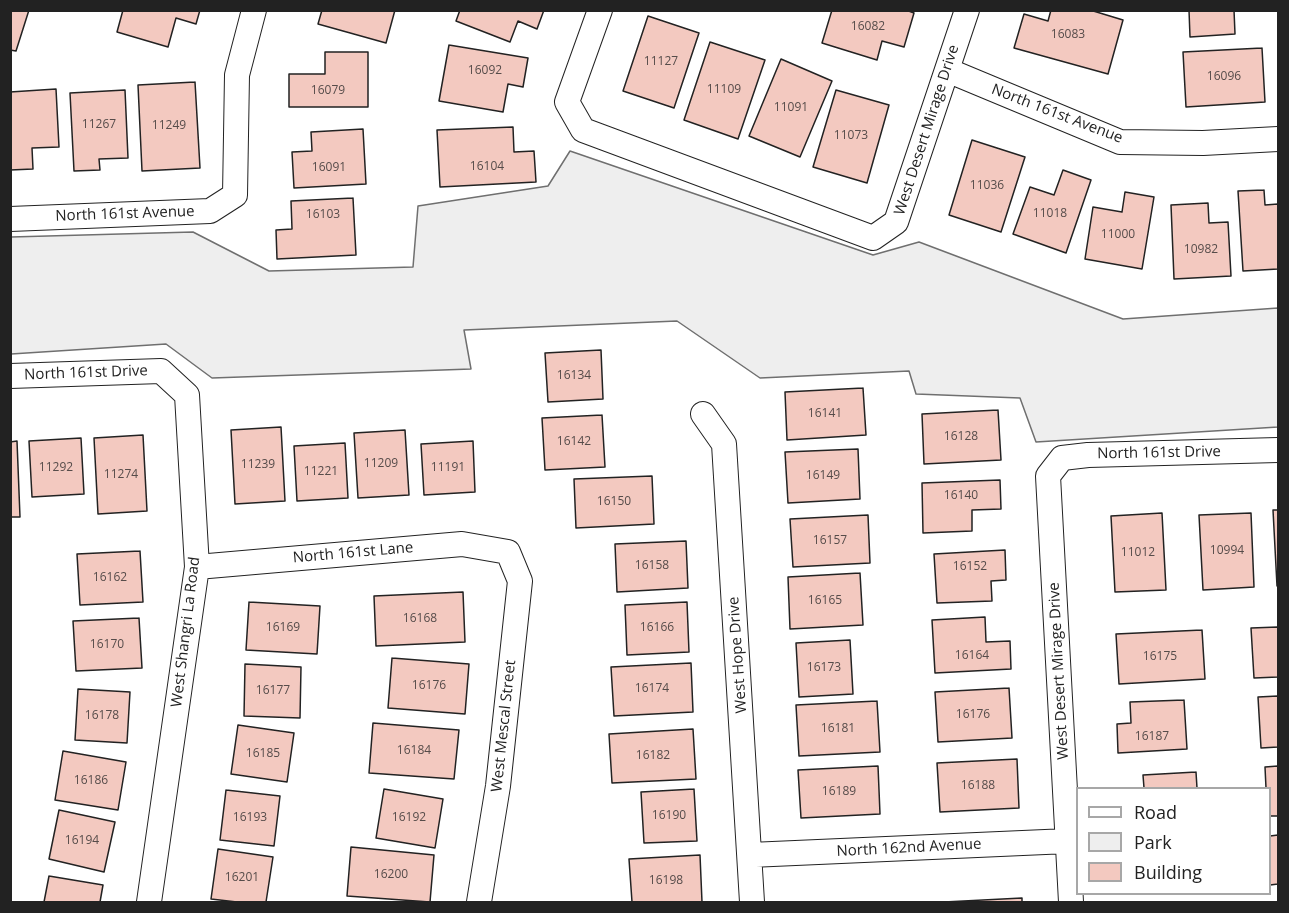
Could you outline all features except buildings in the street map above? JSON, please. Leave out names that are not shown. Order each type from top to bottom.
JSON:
[{"type":"street","name":"North 161st Avenue","points":[[10,219],[210,211],[236,195],[237,75],[254,10]]},
{"type":"street","name":"West Desert Mirage Drive","points":[[600,10],[567,102],[583,130],[873,238],[896,222],[967,10]]},
{"type":"street","name":"North 161st Avenue","points":[[947,70],[1120,142],[1203,144],[1278,139]]},
{"type":"street","name":"North 161st Drive","points":[[10,376],[161,370]]},
{"type":"street","name":"West Shangri La Road","points":[[149,903],[197,567],[187,395],[161,370]]},
{"type":"street","name":"West Hope Drive","points":[[703,414],[724,444],[752,903]]},
{"type":"street","name":"North 161st Drive","points":[[1048,476],[1062,458],[1100,454],[1278,450]]},
{"type":"street","name":"West Desert Mirage Drive","points":[[1048,476],[1071,903]]},
{"type":"street","name":"North 161st Lane","points":[[197,567],[462,544],[508,552]]},
{"type":"street","name":"West Mescal Street","points":[[479,903],[498,786],[520,580],[508,552]]},
{"type":"street","name":"North 162nd Avenue","points":[[750,855],[1068,841]]},
{"type":"green space","points":[[570,151],[873,255],[919,242],[1123,319],[1278,308],[1278,427],[1036,442],[1020,398],[916,394],[909,371],[760,378],[677,321],[464,330],[471,369],[212,378],[166,344],[11,354],[11,237],[193,232],[269,271],[413,267],[418,206],[548,186]]}]
